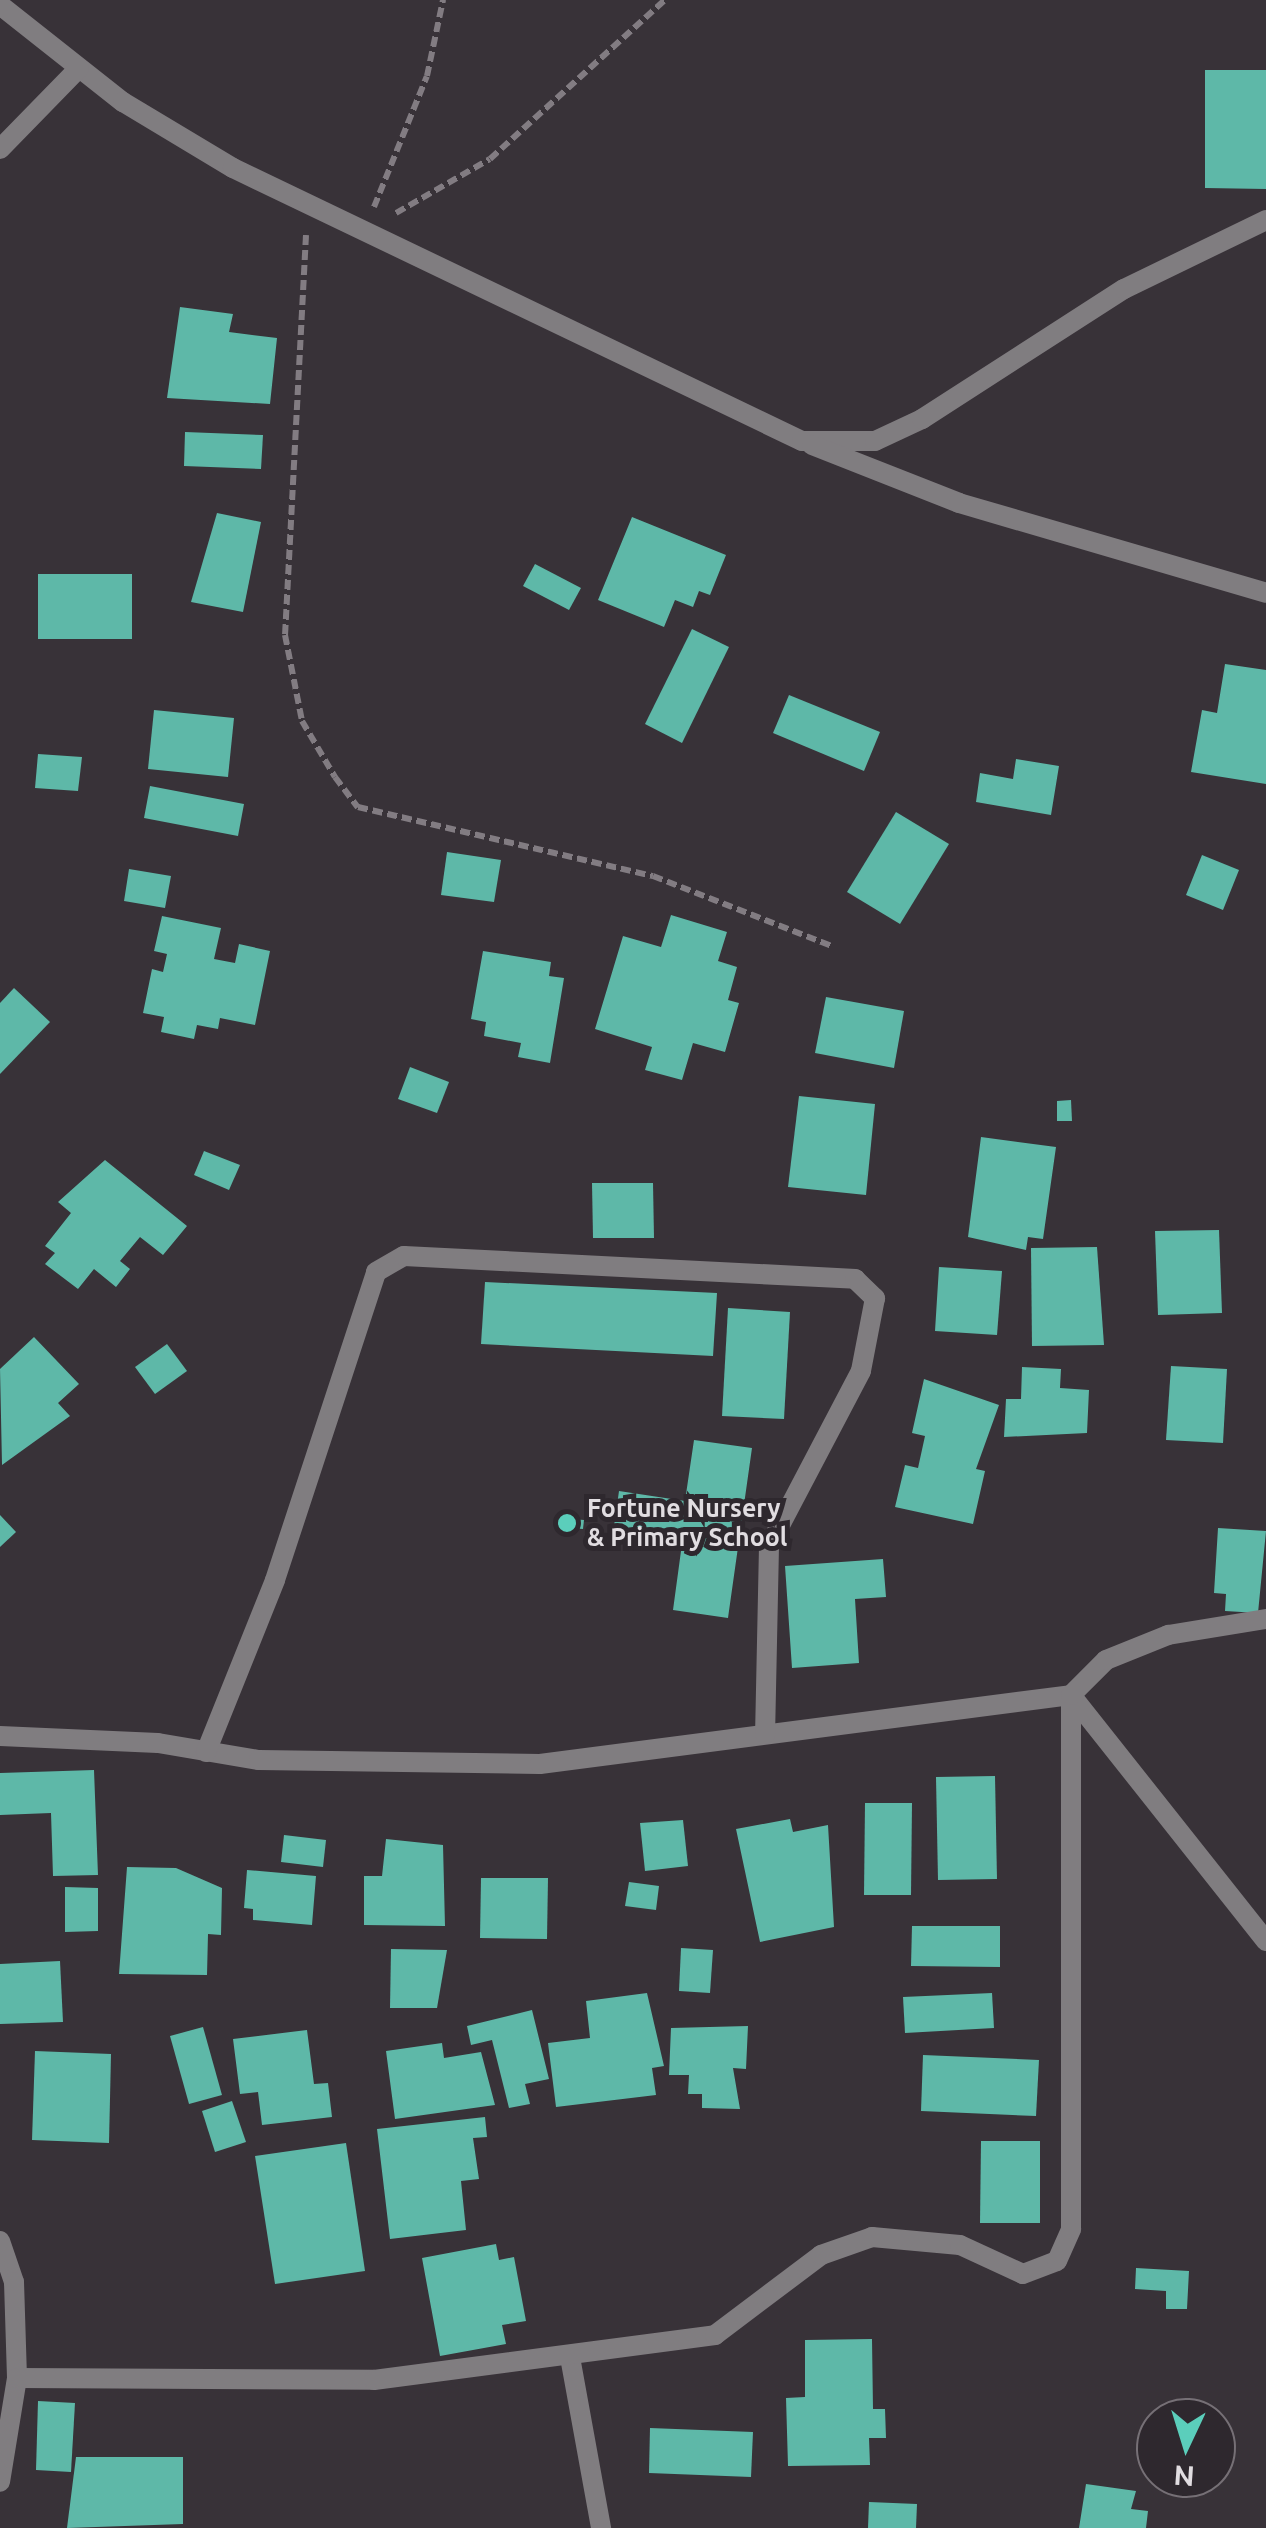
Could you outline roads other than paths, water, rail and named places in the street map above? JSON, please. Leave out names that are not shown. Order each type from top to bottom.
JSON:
[{"type":"street","points":[[0,5],[79,68],[234,168],[802,441],[959,503],[1266,593]]},
{"type":"street","points":[[0,150],[79,68]]},
{"type":"street","points":[[802,441],[875,441],[922,419],[1124,289],[1266,220]]},
{"type":"street","points":[[206,1752],[275,1580],[376,1272],[404,1256],[855,1279],[875,1298],[861,1370],[769,1546],[765,1734]]},
{"type":"street","points":[[0,1736],[206,1752],[540,1764],[1071,1695],[1106,1660],[1168,1635],[1266,1619]]},
{"type":"street","points":[[1071,1695],[1266,1941]]},
{"type":"street","points":[[17,2378],[374,2380],[716,2335],[855,2240],[904,2234],[960,2245],[1023,2274],[1057,2261],[1071,2229],[1071,1695]]},
{"type":"street","points":[[0,2242],[14,2282],[17,2378],[0,2482]]},
{"type":"street","points":[[570,2357],[601,2528]]},
{"type":"place","name":"Fortune Nursery & Primary School","points":[[567,1523]]}]
